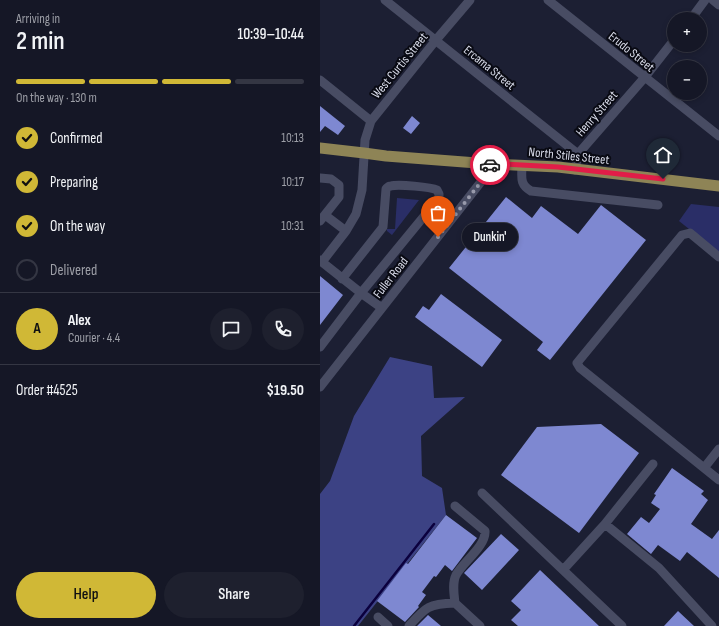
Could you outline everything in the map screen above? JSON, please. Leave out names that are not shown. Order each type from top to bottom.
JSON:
[{"type":"main road","name":"North Stiles Street","points":[[320,148],[386,156],[490,164],[558,167],[719,186]]},
{"type":"street","name":"Ercama Street","points":[[386,0],[578,154]]},
{"type":"street","name":"West Curtis Street","points":[[321,261],[346,231],[356,214],[362,190],[365,140],[371,121],[470,0]]},
{"type":"street","name":"Erudo Street","points":[[548,0],[719,136]]},
{"type":"street","points":[[696,12],[705,0]]},
{"type":"street","points":[[713,0],[719,5]]},
{"type":"street","name":"Henry Street","points":[[575,170],[578,154],[645,77],[667,49]]},
{"type":"street","points":[[320,80],[371,121]]},
{"type":"street","name":"Fuller Road","points":[[323,383],[484,178],[490,164]]},
{"type":"street","points":[[522,165],[521,181],[525,188],[531,191],[658,205]]},
{"type":"street","points":[[320,178],[331,179],[339,185],[339,197],[323,218],[346,231]]},
{"type":"street","points":[[320,347],[361,293],[439,198],[437,190],[394,185],[388,187],[386,189],[383,227],[342,279]]},
{"type":"street","points":[[719,257],[690,233],[682,235],[577,363],[580,368],[719,480]]},
{"type":"street","points":[[321,261],[342,279],[382,308]]},
{"type":"street","points":[[320,371],[323,383]]},
{"type":"street","points":[[704,468],[719,449]]},
{"type":"street","points":[[563,570],[605,524],[653,464]]},
{"type":"street","points":[[482,493],[622,626]]},
{"type":"street","points":[[455,506],[485,532],[482,541],[456,574],[454,586],[455,602],[480,626]]},
{"type":"street","points":[[605,524],[659,568],[712,626]]},
{"type":"street","points":[[409,626],[427,607],[439,603],[455,602]]},
{"type":"street","points":[[378,617],[388,626]]},
{"type":"shaded area","points":[[397,198],[419,200],[392,235],[387,231],[387,229],[395,229]]},
{"type":"shaded area","points":[[691,204],[719,207],[719,253],[679,221]]},
{"type":"shaded area","points":[[390,357],[432,366],[434,398],[465,397],[421,436],[422,476],[442,488],[446,515],[358,626],[320,626],[320,494],[330,481],[354,416]]},
{"type":"building","points":[[320,106],[345,126],[338,135],[325,126],[320,132]]},
{"type":"building","points":[[412,116],[420,123],[411,134],[403,128]]},
{"type":"building","points":[[506,197],[532,218],[541,206],[578,234],[601,205],[646,240],[550,360],[537,350],[543,342],[449,268]]},
{"type":"building","points":[[320,276],[343,295],[320,325]]},
{"type":"building","points":[[441,294],[502,340],[482,367],[415,317],[423,306],[429,310]]},
{"type":"building","points":[[601,424],[639,453],[579,533],[501,475],[537,427]]},
{"type":"building","points":[[672,468],[704,491],[701,494],[708,500],[691,524],[712,539],[719,530],[719,578],[687,552],[680,561],[658,545],[651,554],[627,534],[641,517],[649,523],[660,509],[651,503],[656,495],[654,494]]},
{"type":"building","points":[[446,515],[477,538],[452,571],[445,565],[436,577],[434,576],[422,592],[426,595],[418,606],[419,607],[405,622],[377,601]]},
{"type":"building","points":[[501,534],[519,550],[482,590],[464,573]]},
{"type":"building","points":[[540,570],[599,626],[518,626],[511,620],[521,610],[511,601]]},
{"type":"building","points":[[678,611],[694,626],[664,626]]},
{"type":"building","points":[[428,615],[441,626],[417,626]]},
{"type":"waterway","points":[[354,626],[434,524]]},
{"type":"way so far","points":[[438,237],[484,178],[490,165]]},
{"type":"place","name":"Dunkin'","points":[[438,237]]},
{"type":"route","points":[[490,165],[505,164],[558,167],[663,179]]}]
